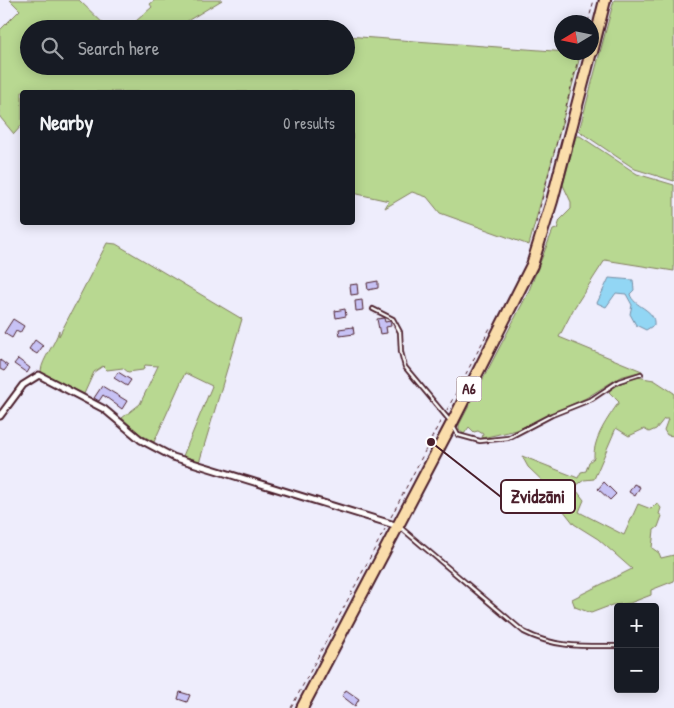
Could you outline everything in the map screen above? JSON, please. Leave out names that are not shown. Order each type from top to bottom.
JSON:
[{"type":"highway","name":"A6","points":[[599,22],[605,0]]},
{"type":"highway","name":"A6","points":[[302,708],[393,525],[452,423],[532,265],[552,201],[589,60]]},
{"type":"street","points":[[0,416],[23,386],[39,375],[104,409],[142,440],[173,457],[393,525]]},
{"type":"lane","points":[[373,309],[393,319],[400,332],[401,352],[405,367],[452,423],[458,435],[480,440],[508,438],[552,415],[592,399],[619,381],[641,374]]},
{"type":"lane","points":[[393,525],[524,632],[541,641],[567,646],[614,646]]},
{"type":"path","points":[[590,15],[594,0]]},
{"type":"path","points":[[535,226],[578,60]]},
{"type":"path","points":[[291,708],[393,525],[444,414],[490,328]]},
{"type":"green space","points":[[10,0],[79,0],[100,20],[20,20],[20,75],[355,75],[355,37],[554,51],[554,60],[579,60],[529,245],[440,213],[427,197],[412,192],[385,208],[389,201],[355,193],[355,90],[20,90],[20,127],[14,134],[0,117],[0,30],[20,10]]},
{"type":"green space","points":[[155,0],[222,0],[189,20],[137,20],[152,7],[150,4]]},
{"type":"green space","points":[[614,0],[674,0],[674,181],[635,169],[579,131]]},
{"type":"green space","points":[[576,136],[580,136],[637,174],[674,185],[674,271],[605,260],[574,308],[559,337],[642,371],[620,377],[586,398],[517,430],[482,438],[483,434],[478,431],[474,432],[469,427],[464,434],[459,430],[459,425],[528,293],[553,230],[557,229],[560,220],[571,209],[571,202],[563,185]]},
{"type":"green space","points":[[107,243],[116,244],[242,319],[199,463],[183,456],[212,386],[185,373],[154,442],[140,434],[122,418],[140,404],[158,366],[145,365],[143,370],[128,372],[123,368],[107,370],[103,366],[94,372],[84,394],[43,374],[41,371],[59,330],[59,336]]},
{"type":"green space","points":[[637,377],[654,380],[674,393],[674,436],[667,435],[664,430],[668,419],[664,419],[656,429],[649,432],[644,429],[629,436],[616,428],[594,479],[584,480],[577,485],[577,491],[584,500],[579,512],[624,535],[638,504],[651,509],[657,503],[661,508],[659,514],[662,516],[658,527],[654,530],[652,548],[659,553],[661,558],[674,555],[674,581],[651,590],[651,595],[630,603],[614,603],[614,605],[591,613],[575,607],[572,599],[632,569],[598,539],[574,524],[560,506],[553,491],[528,467],[522,456],[578,478],[581,472],[586,471],[589,462],[594,458],[594,451],[599,436],[606,421],[619,402],[609,392],[614,386]]},
{"type":"water","points":[[609,278],[633,280],[634,290],[630,294],[635,302],[652,315],[654,325],[646,330],[636,325],[630,314],[632,305],[626,294],[616,293],[606,307],[597,303]]},
{"type":"building","points":[[378,281],[378,288],[368,290],[367,283]]},
{"type":"building","points":[[357,284],[358,294],[351,295],[350,285]]},
{"type":"building","points":[[362,300],[363,310],[356,311],[355,301]]},
{"type":"building","points":[[345,309],[346,316],[336,318],[335,311]]},
{"type":"building","points":[[384,318],[385,322],[390,321],[391,326],[386,327],[387,333],[380,334],[377,319]]},
{"type":"building","points":[[13,319],[24,326],[20,333],[16,331],[12,338],[4,333]]},
{"type":"building","points":[[353,327],[354,334],[340,336],[339,329]]},
{"type":"building","points":[[35,340],[43,346],[37,354],[29,349]]},
{"type":"building","points":[[18,359],[30,368],[27,373],[14,364]]},
{"type":"building","points":[[0,360],[8,366],[4,371],[0,369]]},
{"type":"building","points":[[118,372],[131,380],[127,386],[114,378]]},
{"type":"building","points":[[102,386],[127,401],[122,409],[103,395],[99,401],[94,398]]},
{"type":"building","points":[[604,482],[616,494],[610,500],[598,489]]},
{"type":"building","points":[[634,484],[640,487],[635,496],[629,492]]},
{"type":"building","points":[[346,690],[359,699],[355,706],[342,696]]},
{"type":"building","points":[[180,692],[190,695],[187,702],[178,699]]},
{"type":"place","name":"Zvidzāni","points":[[431,442]]}]
